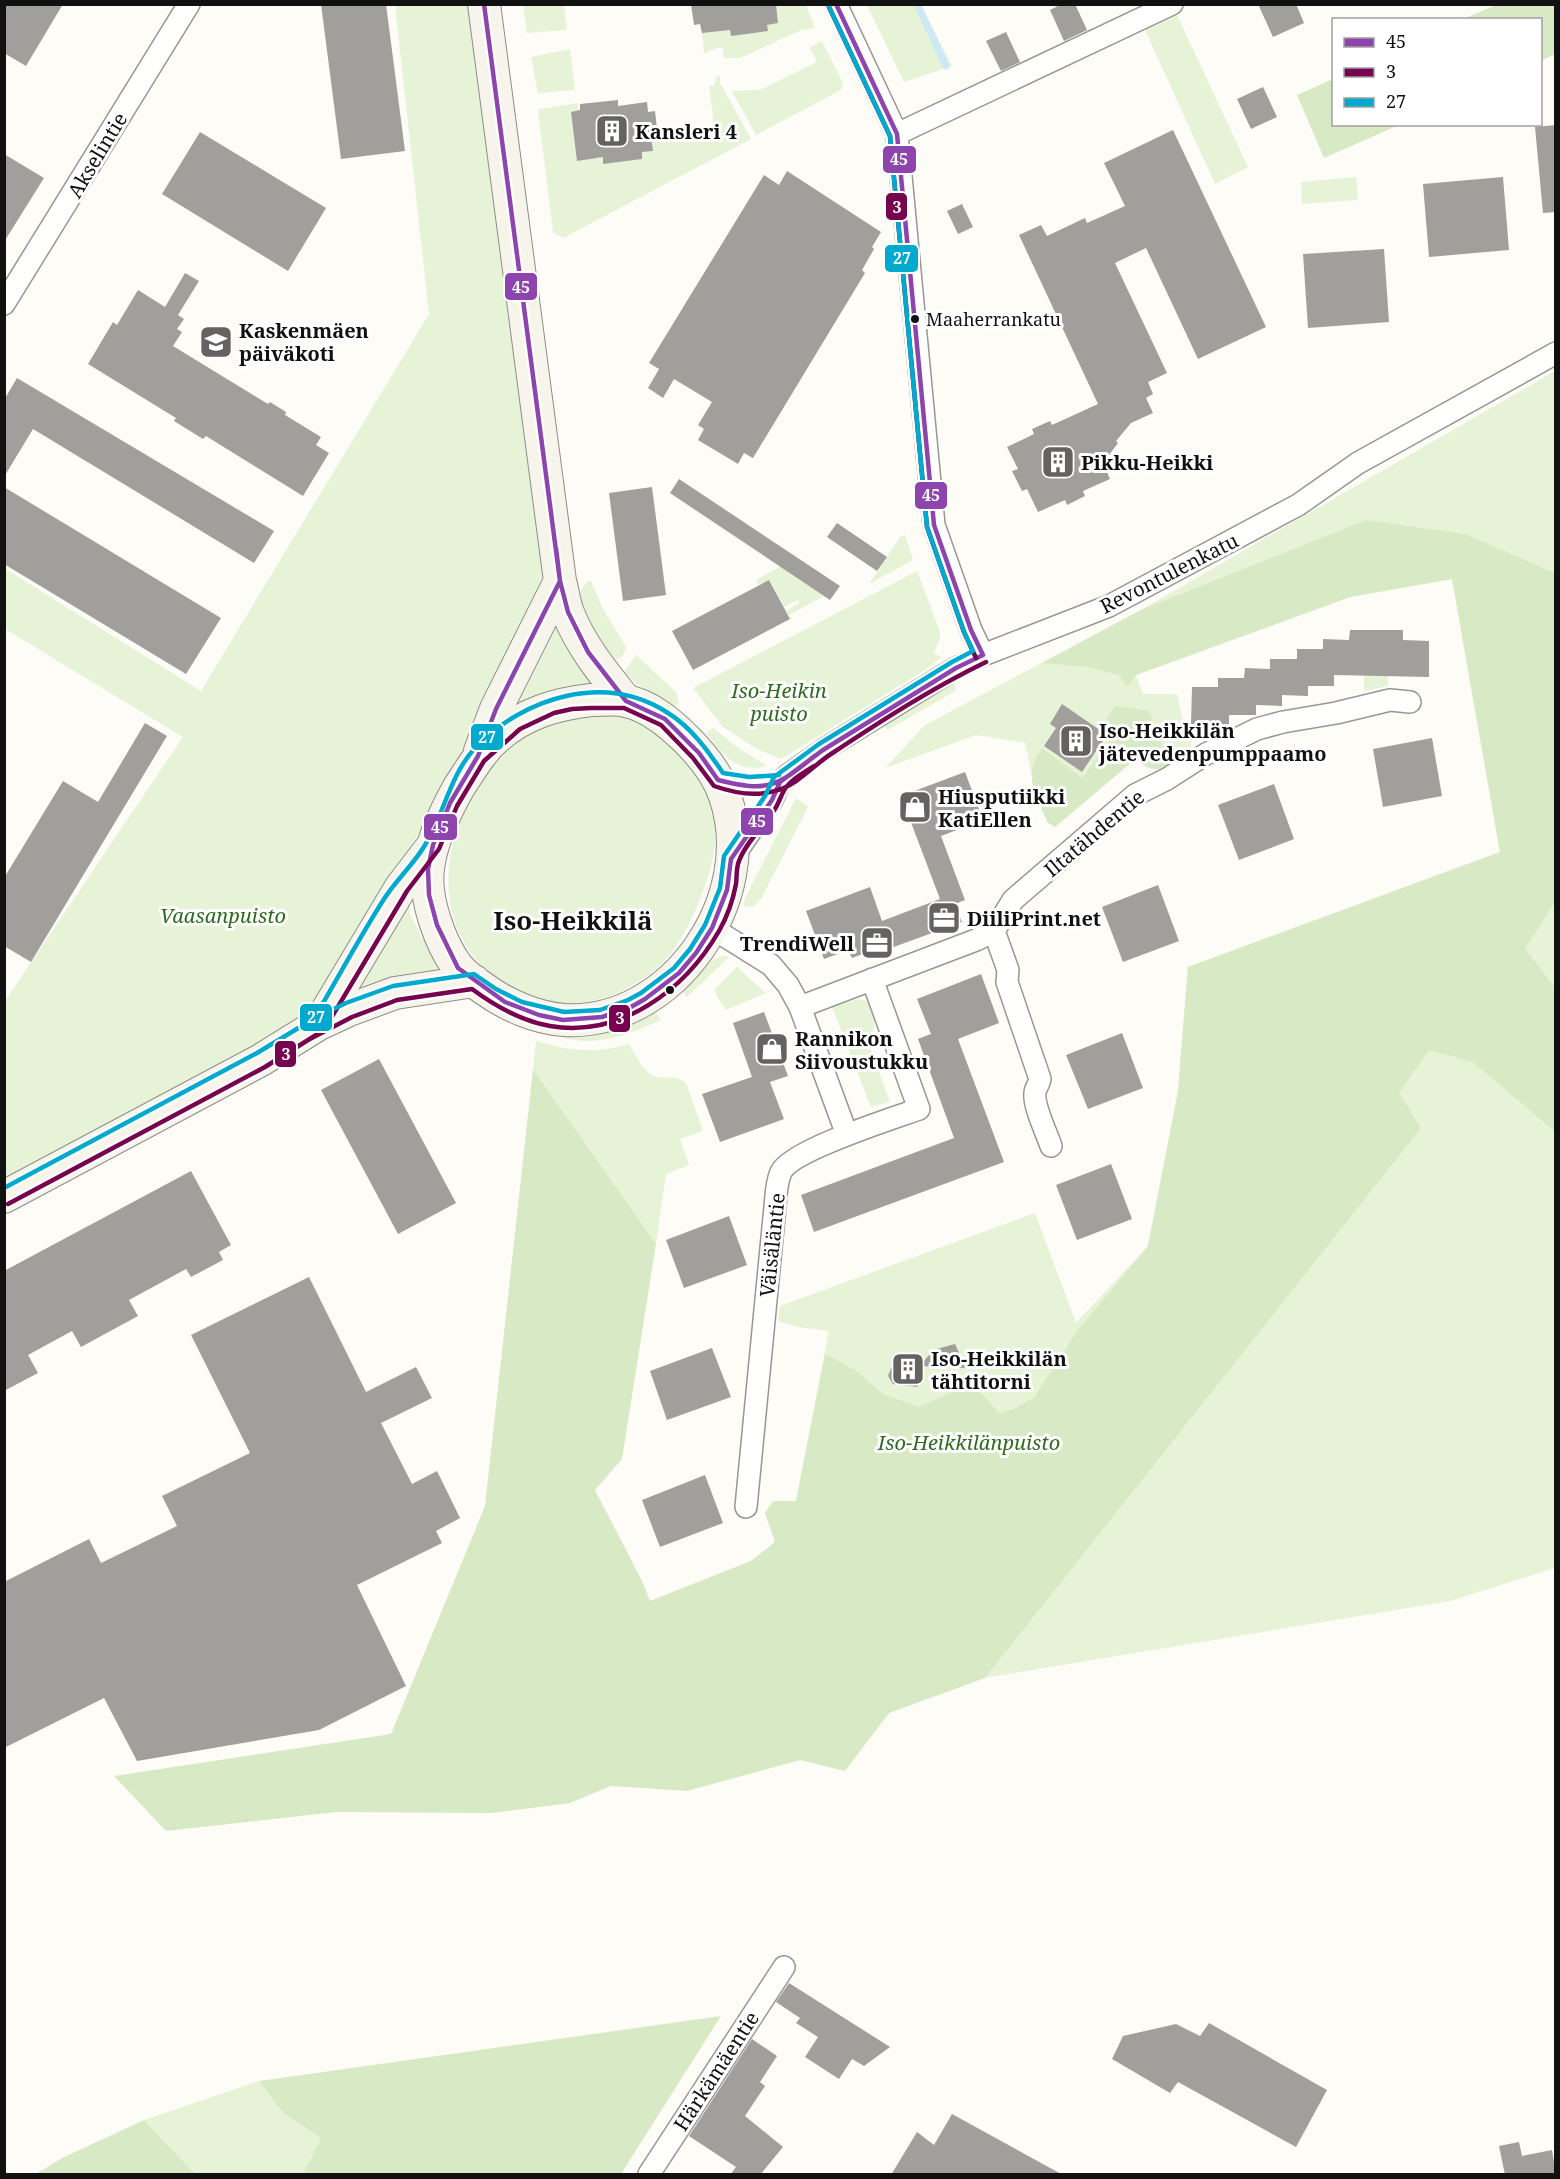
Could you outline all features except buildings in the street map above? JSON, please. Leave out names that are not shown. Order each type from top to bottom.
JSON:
[{"type":"street","name":"Akselintie","points":[[4,304],[189,4]]},
{"type":"street","points":[[484,4],[560,581],[568,612],[588,652],[626,701]]},
{"type":"street","points":[[836,4],[897,134],[934,525],[971,630],[983,655]]},
{"type":"street","points":[[897,134],[1172,4]]},
{"type":"street","name":"Revontulenkatu","points":[[718,780],[758,787],[780,782],[823,750],[956,668],[983,655],[1109,606],[1299,505],[1358,463],[1556,353]]},
{"type":"street","points":[[478,756],[498,736],[516,723],[552,706],[591,700],[626,701],[665,720],[699,753],[718,780],[729,812],[732,834],[727,890],[712,928],[696,953],[679,973],[659,990],[631,1007],[602,1017],[563,1020],[539,1015],[505,1002],[458,968],[450,955],[431,906],[428,869],[433,846],[450,803],[478,756],[496,709],[560,581]]},
{"type":"street","name":"Iltatähdentie","points":[[994,931],[1013,900],[1135,795],[1167,779],[1206,754],[1257,729],[1283,722],[1336,713],[1390,700],[1410,702]]},
{"type":"street","name":"Revontulenkatu","points":[[731,859],[772,800],[780,782]]},
{"type":"street","points":[[319,1024],[401,887],[433,846]]},
{"type":"street","points":[[712,928],[771,965],[788,985],[800,1007],[847,1135]]},
{"type":"street","points":[[800,1007],[976,940],[994,931],[1008,970],[1007,982],[1040,1079],[1040,1084],[1035,1091],[1035,1100],[1051,1146]]},
{"type":"street","name":"Väisäläntie","points":[[746,1507],[773,1229],[781,1172],[793,1160],[847,1135],[919,1109],[872,980]]},
{"type":"street","points":[[4,1197],[261,1060],[319,1024],[349,1010],[395,993],[474,981]]},
{"type":"street","name":"Härkämäentie","points":[[649,2175],[784,1967]]},
{"type":"green space","points":[[776,4],[806,5],[815,28],[801,30],[740,58],[724,58],[723,48],[704,53],[702,33],[778,23]]},
{"type":"green space","name":"Vaasanpuisto","points":[[395,5],[472,5],[548,572],[522,645],[332,991],[295,1026],[5,1184],[5,1001],[183,737],[5,629],[4,568],[201,691],[429,314]]},
{"type":"green space","points":[[523,5],[564,5],[567,30],[527,33]]},
{"type":"green space","points":[[867,5],[921,5],[952,66],[904,82]]},
{"type":"green space","points":[[1496,5],[1555,5],[1555,54],[1542,60],[1542,18],[1465,18]]},
{"type":"green space","points":[[1177,15],[1248,167],[1215,184],[1145,30]]},
{"type":"green space","points":[[822,41],[843,83],[841,90],[756,135],[732,91],[760,90],[817,62],[810,47]]},
{"type":"green space","points":[[570,49],[575,90],[538,93],[531,57]]},
{"type":"green space","points":[[720,75],[720,83],[751,139],[563,238],[553,232],[538,111],[540,109],[578,103],[578,111],[571,112],[578,160],[653,151],[651,133],[677,130],[678,135],[697,132],[697,127],[714,125],[709,85],[714,86],[716,77]]},
{"type":"green space","points":[[1332,79],[1332,126],[1397,126],[1324,158],[1297,95]]},
{"type":"green space","points":[[1356,177],[1358,200],[1302,204],[1301,182]]},
{"type":"green space","name":"Iso-Heikkilänpuisto","points":[[1555,371],[1555,996],[1474,1062],[1555,1132],[1555,1568],[1450,1601],[985,1678],[1028,1623],[545,1701],[642,1581],[650,1601],[751,1561],[775,1542],[765,1513],[773,1501],[796,1501],[829,1331],[797,1327],[778,1321],[780,1306],[1035,1213],[1076,1323],[1148,1246],[1178,1091],[1188,967],[1500,852],[1452,579],[1350,597],[1136,675],[1143,694],[1177,694],[1183,721],[1192,721],[1191,753],[1172,765],[1158,769],[1151,768],[1138,760],[1133,761],[1055,827],[1042,811],[1038,800],[1025,743],[976,735],[885,768],[925,725],[1141,610]]},
{"type":"green space","name":"Iso-Heikkilänpuisto","points":[[1366,520],[1465,534],[1555,573],[1555,902],[1525,949],[1555,987],[1555,1132],[1473,1062],[1429,1050],[1399,1093],[1421,1128],[985,1678],[889,1713],[845,1771],[800,1760],[687,1791],[611,1786],[570,1803],[493,1813],[336,1812],[166,1831],[114,1776],[391,1734],[485,1506],[533,1069],[656,1244],[622,1459],[595,1490],[650,1601],[751,1561],[775,1542],[765,1513],[773,1501],[796,1501],[825,1354],[855,1370],[883,1394],[919,1407],[972,1383],[1000,1414],[1034,1397],[1078,1330],[1148,1246],[1178,1091],[1188,967],[1500,852],[1452,579],[1350,597],[1136,675],[1127,687],[1119,675],[1089,667],[1042,663],[1141,610]]},
{"type":"green space","points":[[905,535],[913,560],[869,584],[900,537]]},
{"type":"green space","points":[[790,559],[785,570],[824,596],[789,615],[786,611],[799,603],[798,600],[784,607],[770,580],[759,585],[756,580]]},
{"type":"green space","name":"Iso-Heikin puisto","points":[[917,571],[940,632],[934,653],[941,657],[928,668],[781,759],[757,749],[723,727],[693,688]]},
{"type":"green space","points":[[588,581],[591,581],[602,607],[626,647],[623,655],[617,659],[611,660],[585,622],[580,600],[582,590]]},
{"type":"green space","points":[[551,613],[595,683],[500,716]]},
{"type":"green space","points":[[636,655],[676,692],[679,703],[674,709],[624,672]]},
{"type":"green space","points":[[1364,666],[1388,666],[1388,686],[1364,691]]},
{"type":"green space","points":[[954,683],[956,689],[953,692],[888,730],[883,725]]},
{"type":"green space","points":[[1115,706],[1149,711],[1170,767],[1152,769],[1138,760],[1133,761],[1055,827],[1047,822],[1032,782],[1032,771],[1036,758],[1042,748],[1082,778],[1114,735],[1103,725]]},
{"type":"green space","points":[[605,714],[637,722],[653,729],[667,739],[695,774],[709,798],[714,815],[715,844],[712,862],[707,881],[685,932],[676,947],[651,973],[636,984],[602,998],[566,1003],[548,1001],[521,992],[502,982],[478,962],[465,944],[456,925],[448,887],[452,849],[464,811],[489,766],[504,749],[546,722]]},
{"type":"green space","points":[[713,728],[767,766],[747,767],[732,761],[706,733]]},
{"type":"green space","points":[[796,798],[808,806],[805,813],[761,899],[753,907],[743,906],[745,898]]},
{"type":"green space","points":[[409,891],[410,914],[440,973],[344,998]]},
{"type":"green space","points":[[724,956],[729,957],[687,997],[682,991],[696,975],[711,961]]},
{"type":"green space","points":[[737,967],[766,993],[726,1010],[716,995],[715,989]]},
{"type":"green space","points":[[858,999],[868,1001],[877,1016],[869,1044],[890,1102],[871,1107],[832,1007]]},
{"type":"green space","points":[[655,1012],[661,1020],[614,1038],[589,1041],[564,1038],[564,1035],[588,1036],[623,1028]]},
{"type":"green space","points":[[536,1041],[582,1050],[605,1049],[629,1044],[649,1073],[658,1077],[676,1078],[686,1083],[703,1131],[680,1139],[689,1165],[666,1174],[656,1244],[533,1069]]},
{"type":"green space","points":[[721,2016],[621,2174],[303,2174],[321,2138],[283,2113],[259,2081]]},
{"type":"green space","points":[[259,2081],[283,2113],[321,2138],[303,2174],[195,2174],[144,2120]]},
{"type":"green space","points":[[144,2120],[195,2174],[36,2174],[62,2158]]},
{"type":"waterway","points":[[917,4],[946,66]]},
{"type":"transit line","name":"45","points":[[484,4],[560,581],[496,709],[478,756],[450,803],[433,845],[428,869],[429,895],[437,925],[458,968],[505,1002],[539,1015],[563,1020],[602,1017],[631,1007],[645,999],[679,973],[696,953],[712,928],[727,890],[731,859],[772,800],[780,782],[823,750],[956,668],[983,655]]},
{"type":"transit line","name":"45","points":[[836,4],[897,134],[934,525],[971,630],[983,655]]},
{"type":"transit line","name":"3","points":[[829,7],[890,136],[927,527],[964,632],[976,658]]},
{"type":"transit line","name":"27","points":[[4,1188],[257,1053],[315,1018],[346,1003],[393,986],[474,974],[496,989],[522,1002],[564,1012],[600,1010],[641,993],[674,968],[690,949],[705,925],[720,888],[724,856],[765,796],[774,777],[819,744],[973,651],[964,632],[927,527],[890,136],[829,7]]},
{"type":"transit line","name":"45","points":[[556,548],[560,581],[568,612],[588,652],[626,701],[665,719],[699,753],[718,780],[749,786],[772,784],[791,774],[816,755]]},
{"type":"transit line","name":"3","points":[[8,1204],[265,1067],[324,1030],[407,891],[439,849],[457,806],[484,761],[520,729],[554,713],[572,709],[624,708],[661,725],[693,758],[714,786],[754,794],[770,792],[799,779],[831,754],[888,717],[986,662]]},
{"type":"transit line","name":"27","points":[[313,1020],[384,899],[425,845],[453,782],[466,759],[495,730],[517,715],[566,696],[592,693],[618,694],[644,701],[668,713],[684,725],[723,773],[749,777],[779,775]]},
{"type":"transit line","name":"3","points":[[308,1040],[352,1017],[397,1000],[472,989],[509,1012],[550,1026],[576,1028],[602,1025],[626,1017],[669,990],[705,953],[727,914],[735,890],[738,864],[746,847],[775,809],[786,787],[814,766]]},
{"type":"place","name":"Kansleri 4","points":[[612,131]]},
{"type":"place","name":"Maaherrankatu","points":[[915,319]]},
{"type":"place","name":"Kaskenmäen päiväkoti","points":[[216,342]]},
{"type":"place","name":"Pikku-Heikki","points":[[1058,462]]},
{"type":"place","name":"Iso-Heikkilän jätevedenpumppaamo","points":[[1076,741]]},
{"type":"place","name":"Hiusputiikki KatiEllen","points":[[915,807]]},
{"type":"place","name":"DiiliPrint.net","points":[[944,918]]},
{"type":"place","name":"TrendiWell","points":[[877,943]]},
{"type":"place","name":"Rannikon Siivoustukku","points":[[772,1049]]},
{"type":"place","name":"Iso-Heikkilän tähtitorni","points":[[908,1369]]},
{"type":"district","name":"Iso-Heikkilä","points":[[573,920]]}]
